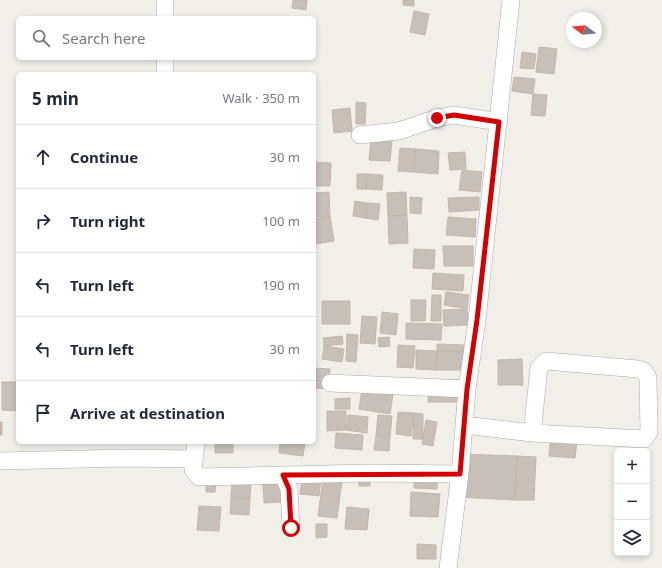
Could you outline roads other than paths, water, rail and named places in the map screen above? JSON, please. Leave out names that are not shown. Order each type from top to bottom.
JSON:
[{"type":"street","points":[[448,568],[460,474],[467,389],[477,320],[511,0]]},
{"type":"street","points":[[165,60],[165,72]]},
{"type":"street","points":[[360,136],[399,131],[437,118],[450,116],[499,122]]},
{"type":"street","points":[[464,425],[532,433],[644,439],[649,432],[648,378],[646,373],[638,369],[546,361],[539,368],[532,433]]},
{"type":"street","points":[[330,384],[467,389]]},
{"type":"street","points":[[196,444],[193,470],[199,477],[460,474]]},
{"type":"street","points":[[0,461],[125,458],[194,459]]},
{"type":"street","points":[[283,475],[289,489],[291,528]]}]
